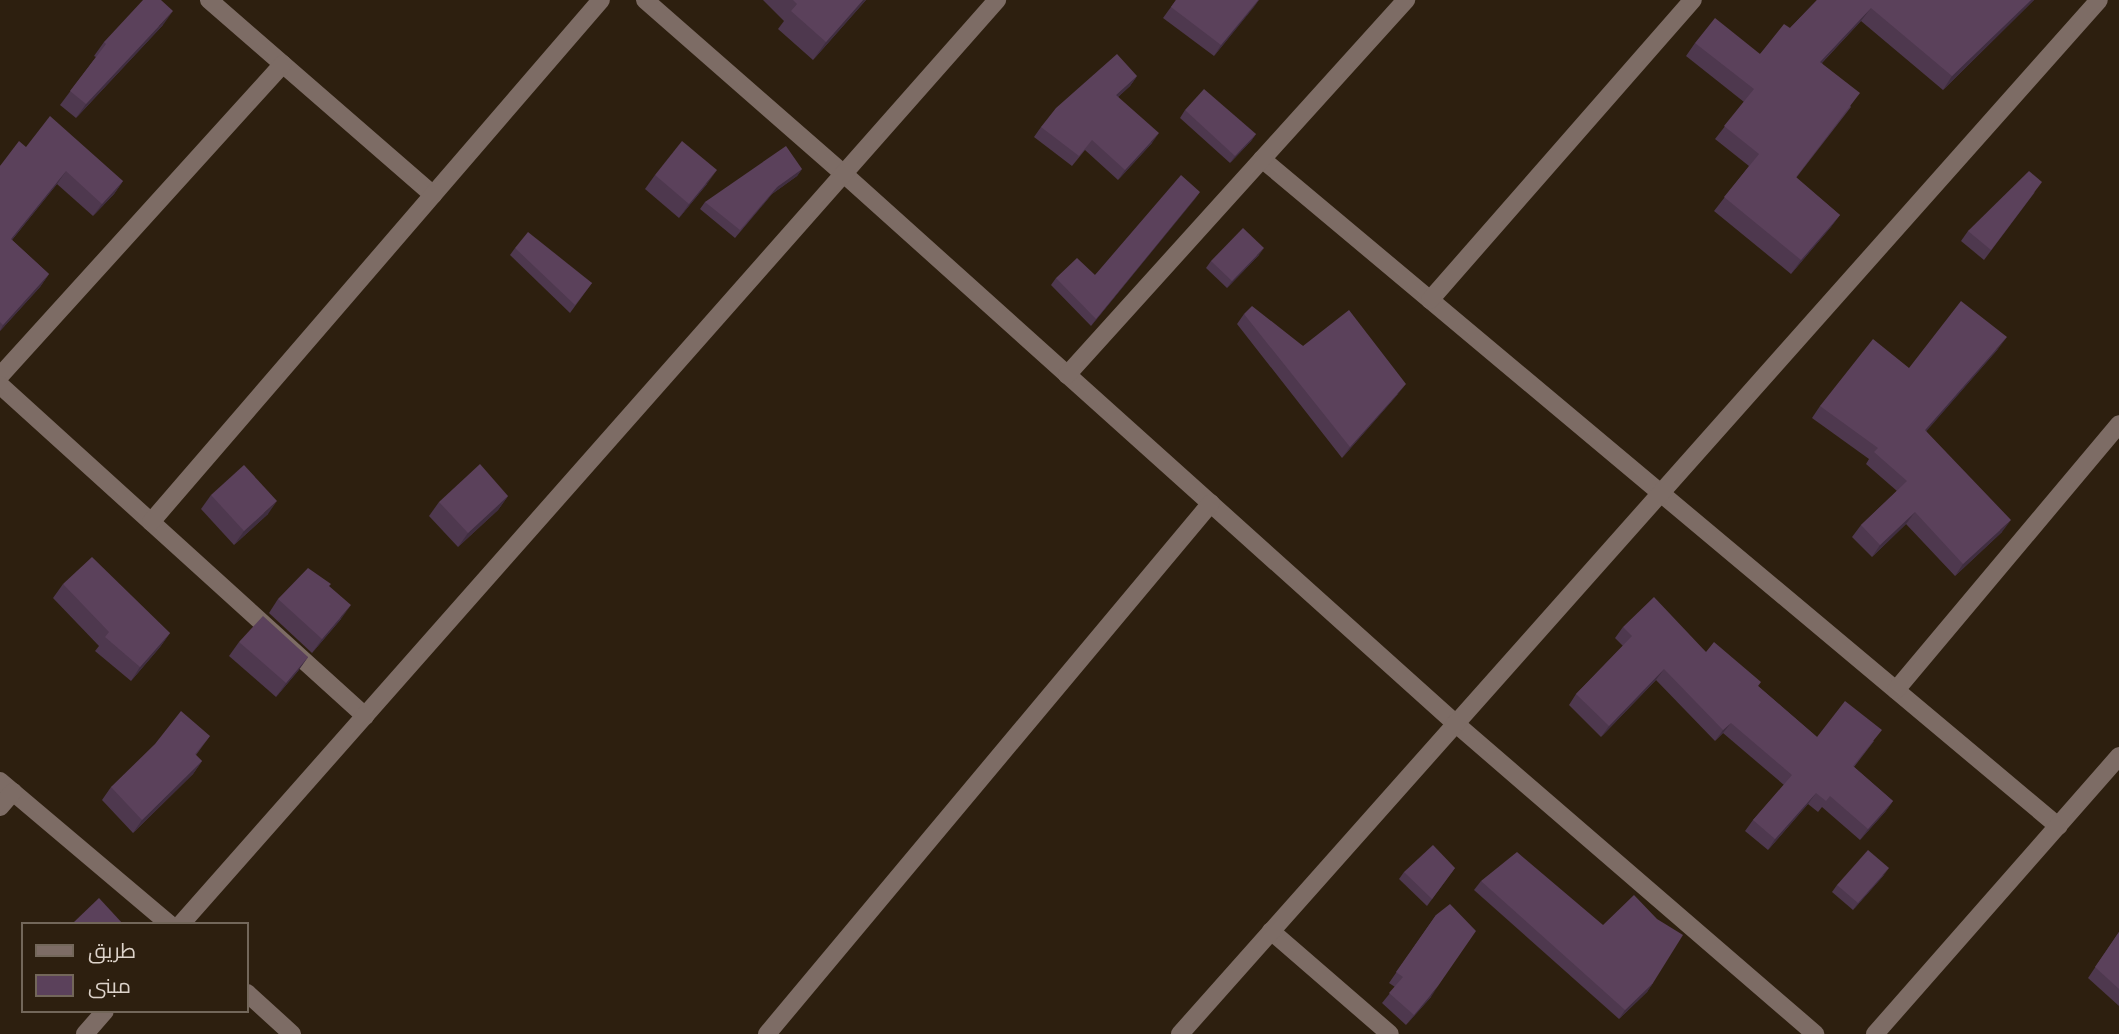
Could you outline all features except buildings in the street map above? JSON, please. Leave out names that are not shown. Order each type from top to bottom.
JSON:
[{"type":"street","points":[[209,0],[433,195]]},
{"type":"street","points":[[150,522],[601,0]]},
{"type":"street","points":[[645,0],[844,174],[1455,723],[1815,1034]]},
{"type":"street","points":[[183,922],[997,0]]},
{"type":"street","points":[[1067,374],[1406,0]]},
{"type":"street","points":[[1430,300],[1693,0]]},
{"type":"street","points":[[1180,1034],[2099,0]]},
{"type":"street","points":[[0,376],[283,64]]},
{"type":"street","points":[[1262,159],[2058,826]]},
{"type":"street","points":[[0,385],[365,716]]},
{"type":"street","points":[[1896,690],[2119,424]]},
{"type":"street","points":[[767,1034],[1211,503]]},
{"type":"street","points":[[1875,1034],[2119,756]]},
{"type":"street","points":[[0,807],[6,787],[167,922]]},
{"type":"street","points":[[1271,931],[1390,1034]]},
{"type":"street","points":[[248,994],[292,1034]]},
{"type":"street","points":[[85,1034],[103,1013]]}]
